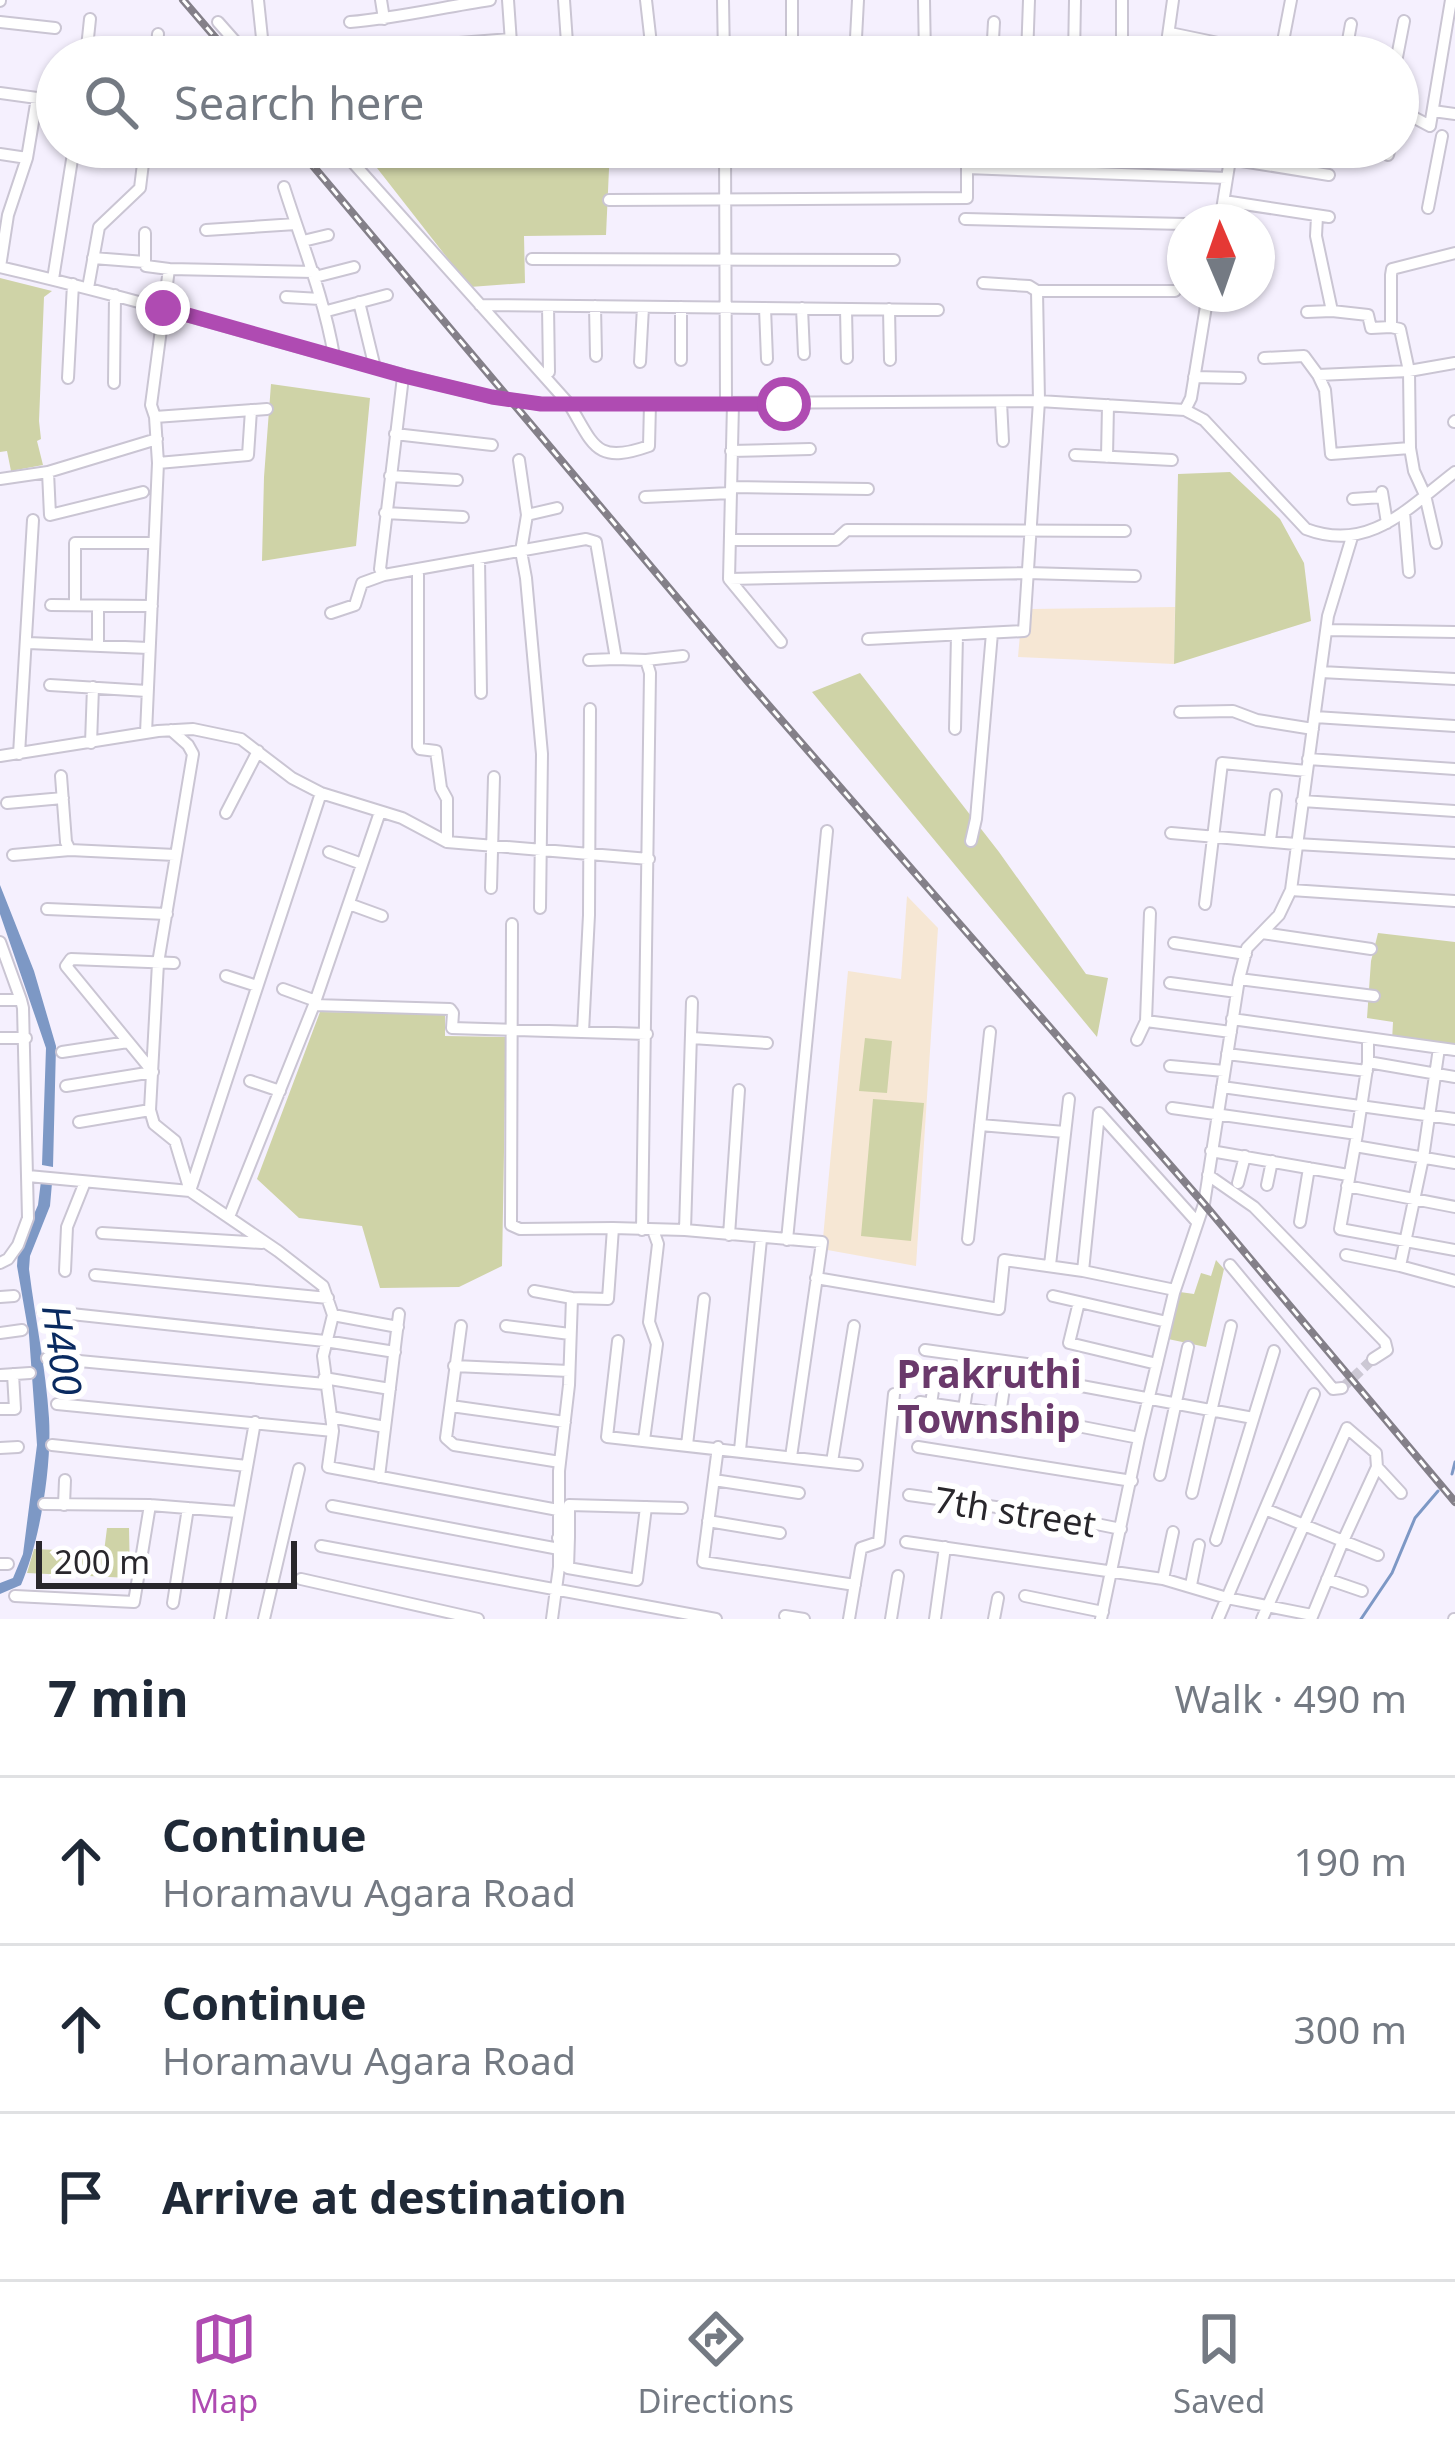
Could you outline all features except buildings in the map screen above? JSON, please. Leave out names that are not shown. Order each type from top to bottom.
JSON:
[{"type":"street","points":[[258,0],[262,36]]},
{"type":"street","points":[[381,0],[383,20]]},
{"type":"street","points":[[350,22],[490,0]]},
{"type":"street","points":[[508,0],[511,36]]},
{"type":"street","points":[[564,0],[567,36]]},
{"type":"street","points":[[646,0],[650,36]]},
{"type":"street","points":[[723,0],[724,36]]},
{"type":"street","points":[[792,0],[792,36]]},
{"type":"street","points":[[856,36],[858,0]]},
{"type":"street","points":[[924,0],[925,36]]},
{"type":"street","points":[[1028,36],[1029,0]]},
{"type":"street","points":[[1074,36],[1075,0]]},
{"type":"street","points":[[1122,0],[1122,36]]},
{"type":"street","points":[[1169,36],[1173,0]]},
{"type":"street","points":[[1284,36],[1291,0]]},
{"type":"street","points":[[1430,126],[1450,48],[1451,0]]},
{"type":"street","points":[[88,36],[90,19]]},
{"type":"street","points":[[0,22],[55,28]]},
{"type":"street","points":[[218,22],[230,36]]},
{"type":"street","points":[[993,36],[994,22]]},
{"type":"street","points":[[1401,36],[1404,22]]},
{"type":"street","points":[[1349,36],[1352,24]]},
{"type":"street","points":[[1170,33],[1184,36]]},
{"type":"street","points":[[0,93],[36,98]]},
{"type":"street","points":[[36,104],[0,267],[404,376],[541,404],[1039,401],[1185,410],[1204,420],[1306,529],[1329,538],[1352,537],[1387,524],[1455,472]]},
{"type":"street","points":[[1433,111],[1455,114]]},
{"type":"street","points":[[1419,120],[1455,148]]},
{"type":"street","points":[[1428,208],[1442,136]]},
{"type":"street","points":[[0,154],[27,158]]},
{"type":"street","points":[[53,279],[71,168]]},
{"type":"street","points":[[88,288],[99,227],[140,188],[142,168]]},
{"type":"street","points":[[361,168],[569,404],[596,448],[604,453],[649,446],[650,404]]},
{"type":"street","points":[[725,168],[729,580],[781,641]]},
{"type":"street","points":[[610,200],[967,198],[967,168],[1227,178]]},
{"type":"street","points":[[1223,204],[1229,168]]},
{"type":"street","points":[[1298,168],[1330,175]]},
{"type":"street","points":[[284,187],[327,311],[334,356]]},
{"type":"street","points":[[1224,201],[1323,217],[1316,236],[1331,311]]},
{"type":"street","points":[[965,219],[1167,224]]},
{"type":"street","points":[[206,230],[296,224]]},
{"type":"street","points":[[145,232],[146,266],[314,275],[354,267]]},
{"type":"street","points":[[303,241],[328,235]]},
{"type":"street","points":[[1391,327],[1392,269],[1455,253]]},
{"type":"street","points":[[93,258],[145,262]]},
{"type":"street","points":[[532,260],[894,260]]},
{"type":"street","points":[[146,733],[158,463],[151,405],[170,269]]},
{"type":"street","points":[[983,283],[1029,286],[1037,291],[1167,291]]},
{"type":"street","points":[[68,378],[73,284]]},
{"type":"street","points":[[868,639],[1024,632],[1039,401],[1037,291]]},
{"type":"street","points":[[114,383],[116,295]]},
{"type":"street","points":[[327,311],[387,295]]},
{"type":"street","points":[[286,297],[320,299]]},
{"type":"street","points":[[358,302],[375,368]]},
{"type":"street","points":[[481,305],[938,310]]},
{"type":"street","points":[[548,306],[549,372]]},
{"type":"street","points":[[595,306],[596,356]]},
{"type":"street","points":[[640,362],[643,307]]},
{"type":"street","points":[[681,307],[681,360]]},
{"type":"street","points":[[765,308],[767,359]]},
{"type":"street","points":[[802,308],[804,354]]},
{"type":"street","points":[[846,309],[847,358]]},
{"type":"street","points":[[889,309],[890,360]]},
{"type":"street","points":[[1185,410],[1205,312]]},
{"type":"street","points":[[1307,312],[1369,315],[1371,328],[1400,329],[1409,371],[1410,448],[1436,543]]},
{"type":"street","points":[[1264,358],[1304,356],[1318,375],[1325,390],[1330,454],[1410,448]]},
{"type":"street","points":[[1318,375],[1409,371],[1455,363]]},
{"type":"street","points":[[384,575],[380,568],[404,376]]},
{"type":"street","points":[[1194,376],[1240,378]]},
{"type":"street","points":[[1001,401],[1003,441]]},
{"type":"street","points":[[1107,457],[1108,405]]},
{"type":"street","points":[[158,463],[248,455],[251,410]]},
{"type":"street","points":[[154,417],[267,410]]},
{"type":"street","points":[[395,434],[492,445]]},
{"type":"street","points":[[0,479],[48,472],[157,439]]},
{"type":"street","points":[[731,451],[810,449]]},
{"type":"street","points":[[1075,455],[1172,460]]},
{"type":"street","points":[[519,460],[527,515],[521,551],[542,754],[540,908]]},
{"type":"street","points":[[48,472],[50,514],[143,492]]},
{"type":"street","points":[[390,476],[457,480]]},
{"type":"street","points":[[646,496],[868,489]]},
{"type":"street","points":[[1353,500],[1382,495],[1387,524]]},
{"type":"street","points":[[527,515],[557,508]]},
{"type":"street","points":[[1404,512],[1409,572]]},
{"type":"street","points":[[386,513],[463,517]]},
{"type":"street","points":[[19,754],[34,520]]},
{"type":"street","points":[[730,540],[836,540],[847,530],[1125,531]]},
{"type":"street","points":[[1025,1596],[1102,1616],[1167,1322],[1204,1204],[1247,948],[1280,915],[1291,890],[1326,630],[1352,537]]},
{"type":"street","points":[[331,613],[355,605],[362,584],[384,575],[586,539],[596,542],[616,659]]},
{"type":"street","points":[[75,605],[75,543],[154,543]]},
{"type":"street","points":[[478,559],[482,693]]},
{"type":"street","points":[[418,570],[418,746],[436,751],[440,788],[447,799],[447,842]]},
{"type":"street","points":[[729,580],[1027,572],[1135,576]]},
{"type":"street","points":[[51,605],[152,606]]},
{"type":"street","points":[[98,605],[98,646]]},
{"type":"street","points":[[1326,630],[1455,632]]},
{"type":"street","points":[[971,841],[992,633]]},
{"type":"street","points":[[955,728],[957,634]]},
{"type":"street","points":[[28,643],[148,648]]},
{"type":"street","points":[[589,660],[683,656]]},
{"type":"street","points":[[644,1440],[657,1344],[649,1322],[658,1244],[648,1230],[650,673],[646,660]]},
{"type":"street","points":[[1321,672],[1455,679]]},
{"type":"street","points":[[50,685],[147,691]]},
{"type":"street","points":[[91,742],[93,688]]},
{"type":"street","points":[[583,1032],[590,709]]},
{"type":"street","points":[[1180,712],[1233,711],[1261,721],[1455,726]]},
{"type":"street","points":[[0,756],[193,729],[241,739],[292,778],[321,793],[402,818],[447,842],[649,859]]},
{"type":"street","points":[[171,730],[193,754],[158,962],[150,1110],[154,1124],[175,1141],[190,1191]]},
{"type":"street","points":[[226,813],[258,751]]},
{"type":"street","points":[[1205,904],[1222,763],[1455,769]]},
{"type":"street","points":[[61,776],[70,850]]},
{"type":"street","points":[[491,888],[494,777]]},
{"type":"street","points":[[190,1191],[321,793]]},
{"type":"street","points":[[1270,840],[1276,795]]},
{"type":"street","points":[[7,802],[62,798]]},
{"type":"street","points":[[1302,801],[1455,811]]},
{"type":"street","points":[[229,1217],[315,1003],[380,812]]},
{"type":"street","points":[[787,1240],[827,831]]},
{"type":"street","points":[[1171,833],[1455,853]]},
{"type":"street","points":[[14,855],[70,850],[175,856]]},
{"type":"street","points":[[329,851],[362,864]]},
{"type":"street","points":[[1291,890],[1455,901]]},
{"type":"street","points":[[349,904],[382,916]]},
{"type":"street","points":[[47,910],[167,914]]},
{"type":"street","points":[[1137,1040],[1146,1021],[1150,913]]},
{"type":"street","points":[[512,924],[511,1225],[520,1229],[685,1230],[822,1242],[791,1457]]},
{"type":"street","points":[[1262,933],[1371,949]]},
{"type":"street","points":[[0,942],[21,1000],[38,1177],[18,1245],[0,1263]]},
{"type":"street","points":[[1174,944],[1246,954]]},
{"type":"street","points":[[153,1072],[67,970],[67,963],[70,959],[174,962]]},
{"type":"street","points":[[226,976],[257,986]]},
{"type":"street","points":[[1170,983],[1374,995]]},
{"type":"street","points":[[283,989],[315,1003],[450,1009],[452,1028],[647,1034]]},
{"type":"street","points":[[0,1000],[21,1000]]},
{"type":"street","points":[[685,1230],[692,1002]]},
{"type":"street","points":[[1146,1021],[1368,1038],[1455,1051]]},
{"type":"street","points":[[968,1238],[990,1032]]},
{"type":"street","points":[[0,1038],[26,1038]]},
{"type":"street","points":[[692,1038],[767,1042]]},
{"type":"street","points":[[1368,1038],[1363,1105],[1339,1233],[1455,1250]]},
{"type":"street","points":[[62,1052],[128,1042]]},
{"type":"street","points":[[1400,1266],[1423,1158],[1439,1048]]},
{"type":"street","points":[[1227,1054],[1455,1077]]},
{"type":"street","points":[[1170,1066],[1224,1071]]},
{"type":"street","points":[[67,1086],[153,1072]]},
{"type":"street","points":[[250,1081],[280,1090]]},
{"type":"street","points":[[1222,1087],[1455,1119]]},
{"type":"street","points":[[729,1235],[739,1090]]},
{"type":"street","points":[[1050,1265],[1069,1099]]},
{"type":"street","points":[[1172,1108],[1356,1140],[1455,1163]]},
{"type":"street","points":[[79,1122],[150,1110]]},
{"type":"street","points":[[1083,1271],[1099,1113],[1198,1222]]},
{"type":"street","points":[[980,1125],[1065,1132]]},
{"type":"street","points":[[1211,1151],[1309,1168],[1455,1207]]},
{"type":"street","points":[[1238,1184],[1245,1156]]},
{"type":"street","points":[[1267,1185],[1272,1161]]},
{"type":"street","points":[[1300,1222],[1309,1168]]},
{"type":"street","points":[[1208,1174],[1255,1207],[1385,1342],[1387,1350],[1373,1359]]},
{"type":"street","points":[[38,1177],[190,1191],[323,1286],[333,1315],[325,1341],[324,1381],[333,1424],[328,1467],[558,1510]]},
{"type":"street","points":[[65,1271],[67,1227],[85,1182]]},
{"type":"street","points":[[534,1291],[608,1299],[613,1228]]},
{"type":"street","points":[[102,1233],[265,1243]]},
{"type":"street","points":[[740,1450],[761,1239]]},
{"type":"street","points":[[1346,1255],[1455,1281]]},
{"type":"street","points":[[816,1278],[999,1309],[1004,1260],[1175,1290]]},
{"type":"street","points":[[1230,1265],[1333,1389],[1342,1388]]},
{"type":"street","points":[[95,1275],[328,1298]]},
{"type":"street","points":[[0,1297],[14,1296]]},
{"type":"street","points":[[1053,1296],[1167,1322]]},
{"type":"street","points":[[572,1298],[558,1510],[568,1568],[637,1580],[646,1507]]},
{"type":"street","points":[[687,1444],[704,1299]]},
{"type":"street","points":[[1078,1302],[1069,1343],[1157,1364]]},
{"type":"street","points":[[43,1311],[394,1352]]},
{"type":"street","points":[[333,1315],[398,1320],[379,1477]]},
{"type":"street","points":[[461,1326],[446,1438],[454,1445],[560,1462]]},
{"type":"street","points":[[506,1326],[570,1334]]},
{"type":"street","points":[[832,1462],[854,1326]]},
{"type":"street","points":[[1192,1493],[1231,1326]]},
{"type":"street","points":[[0,1333],[22,1330]]},
{"type":"street","points":[[618,1341],[607,1436],[857,1465]]},
{"type":"street","points":[[1160,1475],[1189,1347]]},
{"type":"street","points":[[925,1350],[1034,1365],[1060,1382],[1253,1418]]},
{"type":"street","points":[[1216,1540],[1274,1352]]},
{"type":"street","points":[[47,1358],[390,1389]]},
{"type":"street","points":[[454,1366],[569,1371]]},
{"type":"street","points":[[0,1409],[14,1409],[7,1375],[29,1373]]},
{"type":"street","points":[[935,1377],[926,1403],[1139,1438]]},
{"type":"street","points":[[964,1409],[968,1382]]},
{"type":"street","points":[[1000,1415],[1004,1388]]},
{"type":"street","points":[[879,1542],[894,1394]]},
{"type":"street","points":[[1218,1619],[1314,1394]]},
{"type":"street","points":[[57,1404],[255,1422],[386,1427]]},
{"type":"street","points":[[451,1406],[565,1422]]},
{"type":"street","points":[[220,1619],[255,1422]]},
{"type":"street","points":[[849,1619],[860,1548],[879,1542],[945,1546],[1163,1579],[1265,1613],[1312,1617],[1376,1467],[1376,1453],[1347,1428],[1265,1613]]},
{"type":"street","points":[[52,1444],[247,1466]]},
{"type":"street","points":[[0,1448],[18,1447]]},
{"type":"street","points":[[703,1562],[718,1447]]},
{"type":"street","points":[[918,1447],[1132,1480]]},
{"type":"street","points":[[1376,1467],[1401,1493]]},
{"type":"street","points":[[264,1619],[299,1469]]},
{"type":"street","points":[[64,1505],[65,1480]]},
{"type":"street","points":[[714,1480],[799,1492]]},
{"type":"street","name":"7th street","points":[[909,1495],[1121,1529]]},
{"type":"street","points":[[44,1504],[238,1512]]},
{"type":"street","points":[[15,1596],[134,1602],[150,1505]]},
{"type":"street","points":[[552,1619],[569,1505],[682,1508]]},
{"type":"street","points":[[332,1506],[562,1541]]},
{"type":"street","points":[[173,1603],[188,1508]]},
{"type":"street","points":[[1265,1509],[1378,1555]]},
{"type":"street","points":[[708,1521],[780,1533]]},
{"type":"street","points":[[1163,1579],[1173,1532]]},
{"type":"street","points":[[1190,1585],[1199,1545]]},
{"type":"street","points":[[321,1546],[716,1619]]},
{"type":"street","points":[[935,1619],[945,1546]]},
{"type":"street","points":[[685,1559],[855,1585]]},
{"type":"street","points":[[891,1619],[898,1576]]},
{"type":"street","points":[[1328,1579],[1361,1591]]},
{"type":"street","points":[[301,1580],[478,1619]]},
{"type":"street","points":[[994,1619],[998,1598]]},
{"type":"street","points":[[785,1616],[804,1619]]},
{"type":"shaded area","points":[[1175,607],[1174,664],[1018,657],[1020,634],[1030,634],[1031,609]]},
{"type":"shaded area","points":[[907,896],[938,928],[916,1266],[822,1249],[848,971],[901,979]]},
{"type":"green space","points":[[377,168],[609,168],[606,235],[524,236],[525,283],[470,287]]},
{"type":"green space","points":[[0,278],[52,291],[44,297],[41,439],[37,441],[43,465],[11,471],[7,451],[0,452]]},
{"type":"green space","points":[[271,384],[370,398],[356,546],[262,561]]},
{"type":"green space","points":[[1230,472],[1280,519],[1304,563],[1311,621],[1174,664],[1178,474]]},
{"type":"green space","points":[[860,673],[999,852],[1086,974],[1108,978],[1097,1037],[812,692]]},
{"type":"green space","points":[[1378,933],[1455,942],[1455,1049],[1392,1041],[1393,1022],[1367,1018]]},
{"type":"green space","points":[[320,1012],[445,1014],[445,1036],[506,1037],[502,1266],[459,1287],[380,1288],[362,1226],[299,1218],[257,1179]]},
{"type":"green space","points":[[865,1038],[892,1041],[887,1093],[859,1091]]},
{"type":"green space","points":[[873,1099],[924,1103],[911,1241],[861,1236]]},
{"type":"green space","points":[[1216,1260],[1224,1269],[1206,1347],[1168,1339],[1180,1292],[1194,1294],[1201,1273],[1211,1276]]},
{"type":"green space","points":[[107,1528],[129,1528],[130,1578],[27,1573],[34,1549],[104,1552]]},
{"type":"water","points":[[0,885],[34,971],[56,1046],[53,1167],[42,1165],[46,1048],[0,914]]},
{"type":"water","points":[[41,1181],[52,1183],[50,1206],[29,1269],[48,1400],[46,1480],[34,1547],[21,1585],[0,1594],[0,1583],[13,1578],[23,1554],[37,1445],[29,1335],[17,1266],[18,1251],[38,1205]]},
{"type":"waterway","points":[[1452,1474],[1455,1462]]},
{"type":"waterway","points":[[1361,1619],[1392,1573],[1415,1518],[1438,1491]]},
{"type":"tunnel","points":[[1342,1388],[1373,1359]]},
{"type":"railway","points":[[183,0],[214,36]]},
{"type":"railway","points":[[315,168],[749,683],[1204,1204],[1455,1502]]},
{"type":"district","name":"Prakruthi Township","points":[[989,1396]]},
{"type":"route","points":[[163,308],[492,397],[541,404],[784,404]]},
{"type":"water label","name":"H400","points":[[62,1350]]}]
